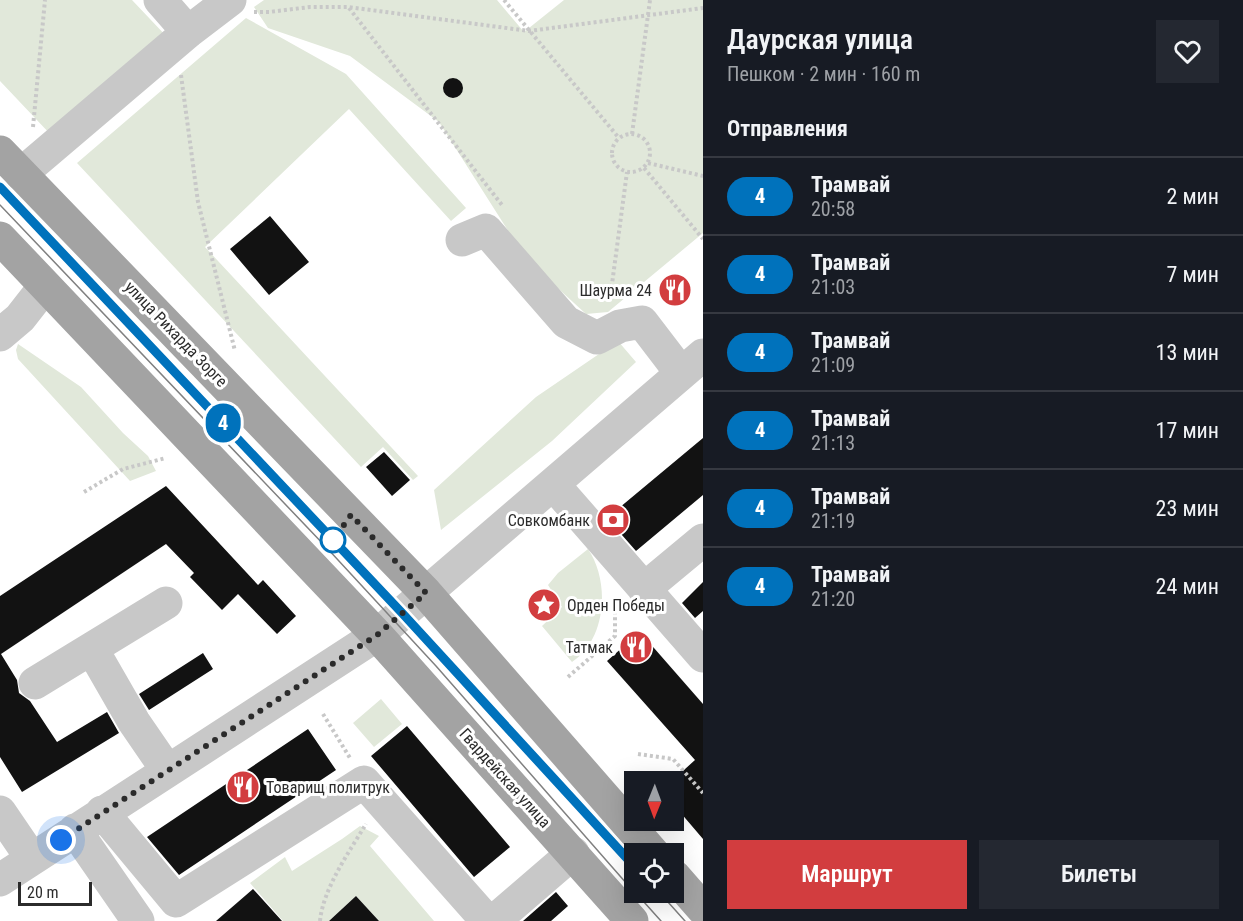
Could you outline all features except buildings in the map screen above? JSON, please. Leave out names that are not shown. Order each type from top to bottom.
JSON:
[{"type":"main road","name":"улица Рихарда Зорге","points":[[10,163],[426,593]]},
{"type":"main road","points":[[0,238],[377,635]]},
{"type":"main road","points":[[426,593],[644,843]]},
{"type":"main road","name":"Гвардейская улица","points":[[377,635],[633,921]]},
{"type":"main road","points":[[684,887],[703,909]]},
{"type":"street","points":[[160,0],[182,37]]},
{"type":"street","points":[[10,163],[223,5]]},
{"type":"street","points":[[0,880],[377,635],[692,364],[642,322],[620,326],[597,338],[554,327],[486,230],[462,240]]},
{"type":"street","points":[[0,335],[20,318],[45,285]]},
{"type":"street","points":[[553,484],[703,656]]},
{"type":"street","points":[[644,589],[703,540]]},
{"type":"street","points":[[35,683],[166,603]]},
{"type":"street","points":[[92,649],[134,722],[167,770]]},
{"type":"street","points":[[88,821],[184,911],[373,791],[487,921]]},
{"type":"street","points":[[0,812],[32,859]]},
{"type":"street","points":[[88,821],[135,920]]},
{"type":"street","points":[[494,921],[573,853]]},
{"type":"path","points":[[33,133],[45,0]]},
{"type":"path","points":[[504,0],[619,138]]},
{"type":"path","points":[[632,134],[650,0]]},
{"type":"path","points":[[223,5],[269,12],[310,7],[348,7],[529,31],[703,8]]},
{"type":"path","points":[[348,7],[506,210]]},
{"type":"path","points":[[182,37],[198,202],[235,351]]},
{"type":"path","points":[[632,134],[641,137],[648,144],[651,154],[644,168],[636,172],[627,172],[619,169],[613,162],[611,153],[613,145],[619,138],[632,134]]},
{"type":"path","points":[[648,163],[703,176]]},
{"type":"path","points":[[644,168],[703,239]]},
{"type":"path","points":[[609,301],[627,172]]},
{"type":"path","points":[[84,492],[123,469],[166,458]]},
{"type":"path","points":[[568,677],[615,636],[618,559]]},
{"type":"path","points":[[320,921],[322,904],[353,845],[373,791],[322,714]]},
{"type":"path","points":[[638,754],[673,759],[703,793]]},
{"type":"shaded area","points":[[0,0],[132,0],[168,38],[52,136],[0,81]]},
{"type":"shaded area","points":[[264,0],[497,0],[524,32],[564,0],[703,0],[703,233],[608,312],[586,314],[526,259],[439,122],[350,56],[268,28],[254,7]]},
{"type":"shaded area","points":[[246,18],[346,74],[466,208],[451,221],[349,109],[205,247],[418,476],[413,480],[383,447],[361,467],[77,163]]},
{"type":"shaded area","points":[[618,341],[636,362],[552,441],[441,530],[434,490],[536,397]]},
{"type":"shaded area","points":[[18,344],[81,387],[123,433],[148,456],[156,471],[130,481],[18,359],[16,350]]},
{"type":"shaded area","points":[[588,549],[600,577],[601,609],[592,639],[584,652],[572,662],[542,626],[562,607],[548,585],[558,573]]},
{"type":"shaded area","points":[[381,699],[402,724],[374,747],[353,723]]},
{"type":"shaded area","points":[[360,826],[379,836],[370,846],[434,921],[379,921],[356,896],[329,921],[283,921],[250,883],[285,857],[292,871]]},
{"type":"tram line","points":[[0,186],[403,614],[624,854]]},
{"type":"tram line","name":"4","points":[[0,187],[403,614],[624,855]]},
{"type":"tram line","points":[[0,205],[326,547],[436,666],[624,881]]},
{"type":"tram line","points":[[645,903],[661,921]]},
{"type":"tram line","points":[[669,903],[685,921]]},
{"type":"place","name":"Шаурма 24","points":[[675,290]]},
{"type":"place","name":"Совкомбанк","points":[[613,520]]},
{"type":"place","name":"Орден Победы","points":[[544,605]]},
{"type":"place","name":"Татмак","points":[[636,647]]},
{"type":"place","name":"Товарищ политрук","points":[[243,787]]},
{"type":"route","points":[[61,840],[377,635],[426,593],[351,515],[333,540]]}]
